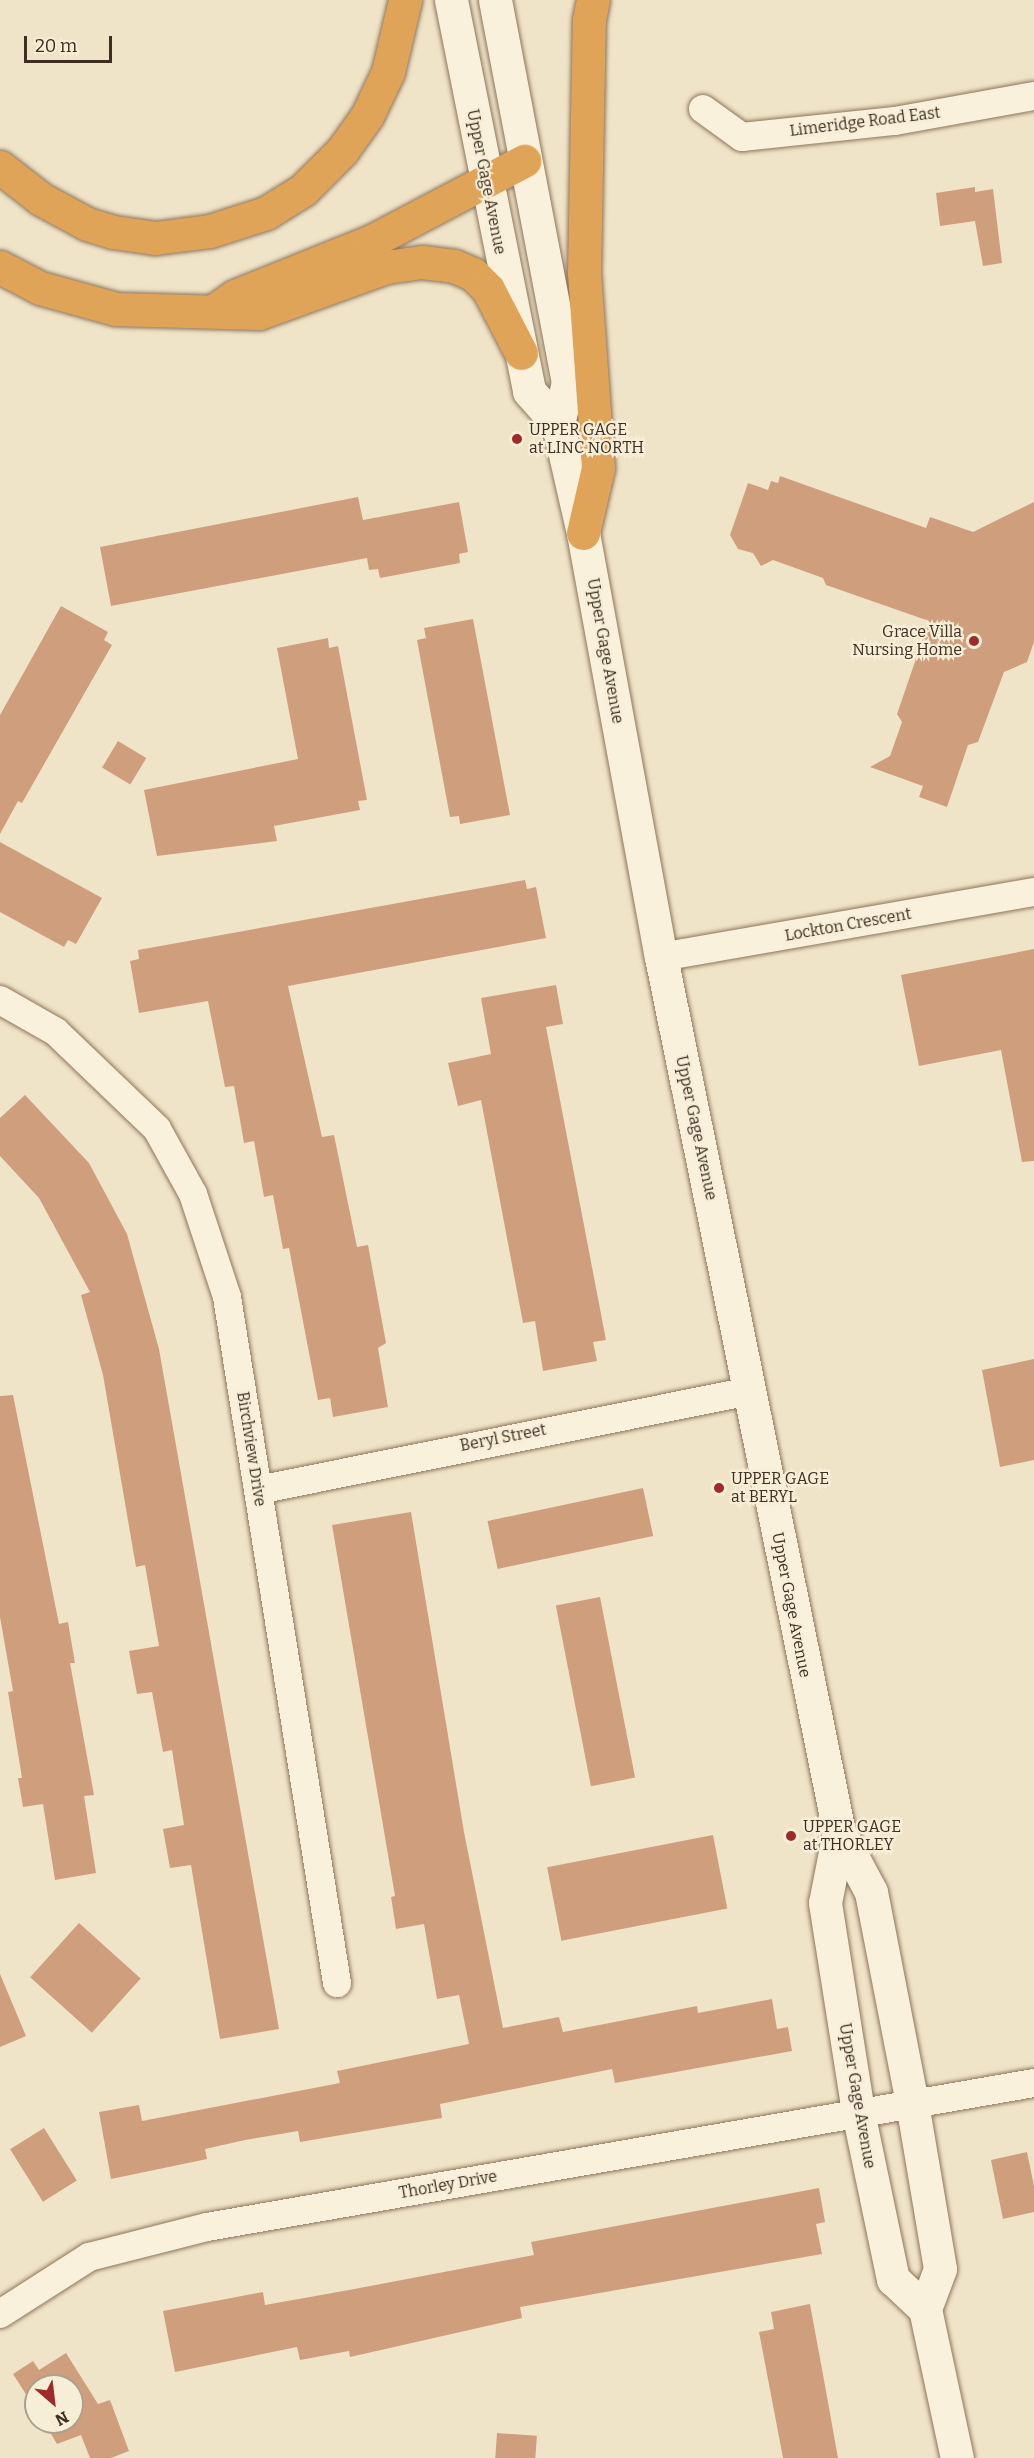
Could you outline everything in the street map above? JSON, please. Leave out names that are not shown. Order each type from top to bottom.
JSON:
[{"type":"highway","points":[[0,167],[41,199],[87,224],[113,232],[155,238],[210,231],[266,213],[303,190],[342,151],[367,116],[388,72],[405,0]]},
{"type":"highway","points":[[583,533],[598,468],[584,273],[589,20],[594,0]]},
{"type":"highway","points":[[214,311],[235,296],[374,240],[524,161]]},
{"type":"highway","points":[[0,267],[40,288],[116,309],[259,313],[386,267],[422,262],[454,266],[473,274],[488,289],[521,353]]},
{"type":"main road","name":"Upper Gage Avenue","points":[[451,0],[485,180],[529,391],[558,424]]},
{"type":"main road","name":"Upper Gage Avenue","points":[[495,0],[568,382],[558,424],[583,533],[661,957],[839,1832],[871,1892],[912,2103],[940,2269],[925,2309],[893,2279],[858,2112],[825,1903],[839,1832]]},
{"type":"main road","points":[[925,2309],[957,2458]]},
{"type":"street","name":"Limeridge Road East","points":[[703,109],[742,137],[895,121],[1034,96]]},
{"type":"street","name":"Lockton Crescent","points":[[661,957],[1034,892]]},
{"type":"street","name":"Birchview Drive","points":[[0,1000],[56,1032],[157,1129],[193,1194],[227,1297],[337,1983]]},
{"type":"street","name":"Beryl Street","points":[[258,1490],[750,1391]]},
{"type":"street","name":"Thorley Drive","points":[[0,2314],[89,2257],[207,2227],[1034,2083]]},
{"type":"building","points":[[975,187],[975,192],[993,189],[1002,263],[983,266],[975,221],[940,226],[936,193]]},
{"type":"building","name":"Grace Villa Nursing Home","points":[[780,476],[926,528],[930,517],[973,532],[1034,502],[1034,642],[1027,662],[1004,672],[978,742],[968,745],[947,807],[919,797],[923,786],[870,767],[890,756],[902,722],[897,714],[929,621],[826,585],[823,578],[773,560],[761,566],[753,553],[738,549],[730,535],[748,483],[768,490],[771,481],[778,483]]},
{"type":"building","points":[[358,497],[363,520],[459,502],[468,552],[459,554],[460,563],[380,578],[378,569],[369,570],[367,558],[111,606],[100,547]]},
{"type":"building","points":[[61,606],[108,632],[104,640],[112,645],[22,803],[18,801],[0,834],[0,715]]},
{"type":"building","points":[[473,619],[510,815],[460,824],[459,816],[450,817],[417,640],[426,638],[424,628]]},
{"type":"building","points":[[328,638],[329,648],[338,646],[367,800],[358,801],[360,810],[274,826],[277,841],[157,856],[144,790],[298,759],[277,648]]},
{"type":"building","points":[[118,741],[146,758],[130,785],[102,768]]},
{"type":"building","points":[[0,842],[102,898],[76,944],[68,940],[64,947],[0,912]]},
{"type":"building","points":[[525,880],[527,889],[536,887],[546,938],[288,986],[322,1137],[334,1135],[357,1247],[368,1245],[386,1343],[378,1348],[388,1407],[333,1417],[330,1398],[318,1400],[289,1248],[283,1249],[273,1195],[264,1197],[254,1141],[244,1143],[234,1086],[225,1087],[208,1001],[139,1013],[130,961],[139,959],[138,950]]},
{"type":"building","points":[[1034,949],[1034,1161],[1022,1162],[1001,1050],[919,1066],[901,975]]},
{"type":"building","points":[[556,985],[563,1024],[546,1027],[606,1340],[593,1342],[597,1361],[543,1371],[535,1321],[523,1323],[481,1100],[458,1106],[448,1063],[491,1054],[481,998]]},
{"type":"building","points":[[25,1095],[89,1163],[127,1234],[159,1349],[279,2029],[220,2039],[191,1865],[170,1868],[163,1829],[184,1825],[172,1750],[163,1752],[152,1692],[137,1694],[129,1651],[159,1646],[145,1565],[136,1567],[103,1375],[81,1295],[90,1292],[39,1198],[0,1156],[0,1118]]},
{"type":"building","points":[[1034,1359],[1034,1460],[1000,1467],[982,1370]]},
{"type":"building","points":[[13,1395],[59,1624],[68,1622],[75,1663],[70,1663],[94,1795],[84,1796],[96,1873],[55,1880],[43,1804],[23,1807],[18,1778],[22,1778],[8,1692],[13,1691],[0,1617],[0,1396]]},
{"type":"building","points":[[643,1488],[653,1536],[498,1569],[487,1521]]},
{"type":"building","points":[[411,1512],[464,1832],[503,2028],[559,2017],[563,2032],[697,2006],[698,2013],[772,1999],[777,2029],[788,2027],[792,2051],[615,2083],[612,2069],[440,2104],[442,2118],[300,2142],[298,2131],[245,2140],[205,2149],[207,2159],[111,2179],[99,2112],[139,2105],[142,2121],[340,2083],[337,2071],[469,2044],[459,1995],[437,1999],[424,1924],[396,1929],[391,1897],[395,1896],[332,1525]]},
{"type":"building","points":[[600,1597],[635,1778],[591,1786],[556,1606]]},
{"type":"building","points":[[713,1835],[727,1909],[561,1941],[547,1867]]},
{"type":"building","points":[[79,1923],[141,1979],[92,2033],[30,1977]]},
{"type":"building","points":[[0,1974],[26,2036],[0,2047]]},
{"type":"building","points":[[44,2128],[77,2181],[43,2202],[10,2149]]},
{"type":"building","points":[[1027,2152],[1034,2186],[1034,2212],[1003,2219],[991,2160]]},
{"type":"building","points":[[819,2188],[825,2222],[816,2224],[822,2254],[520,2307],[522,2318],[350,2357],[349,2351],[300,2360],[297,2347],[175,2372],[163,2311],[263,2292],[265,2305],[349,2290],[534,2255],[531,2242]]},
{"type":"building","points":[[810,2304],[838,2458],[783,2458],[759,2332],[774,2329],[771,2312]]},
{"type":"building","points":[[66,2353],[79,2374],[24,2374],[24,2391],[13,2374],[33,2361],[39,2370]]},
{"type":"building","points":[[84,2382],[98,2404],[110,2400],[129,2451],[111,2458],[90,2458],[81,2435],[57,2444],[51,2434],[84,2434]]},
{"type":"building","points":[[497,2433],[537,2436],[535,2458],[495,2458]]},
{"type":"place","name":"UPPER GAGE at LINC NORTH","points":[[517,439]]},
{"type":"place","name":"Grace Villa Nursing Home","points":[[974,641]]},
{"type":"place","name":"UPPER GAGE at BERYL","points":[[719,1488]]},
{"type":"place","name":"UPPER GAGE at THORLEY","points":[[791,1836]]}]
